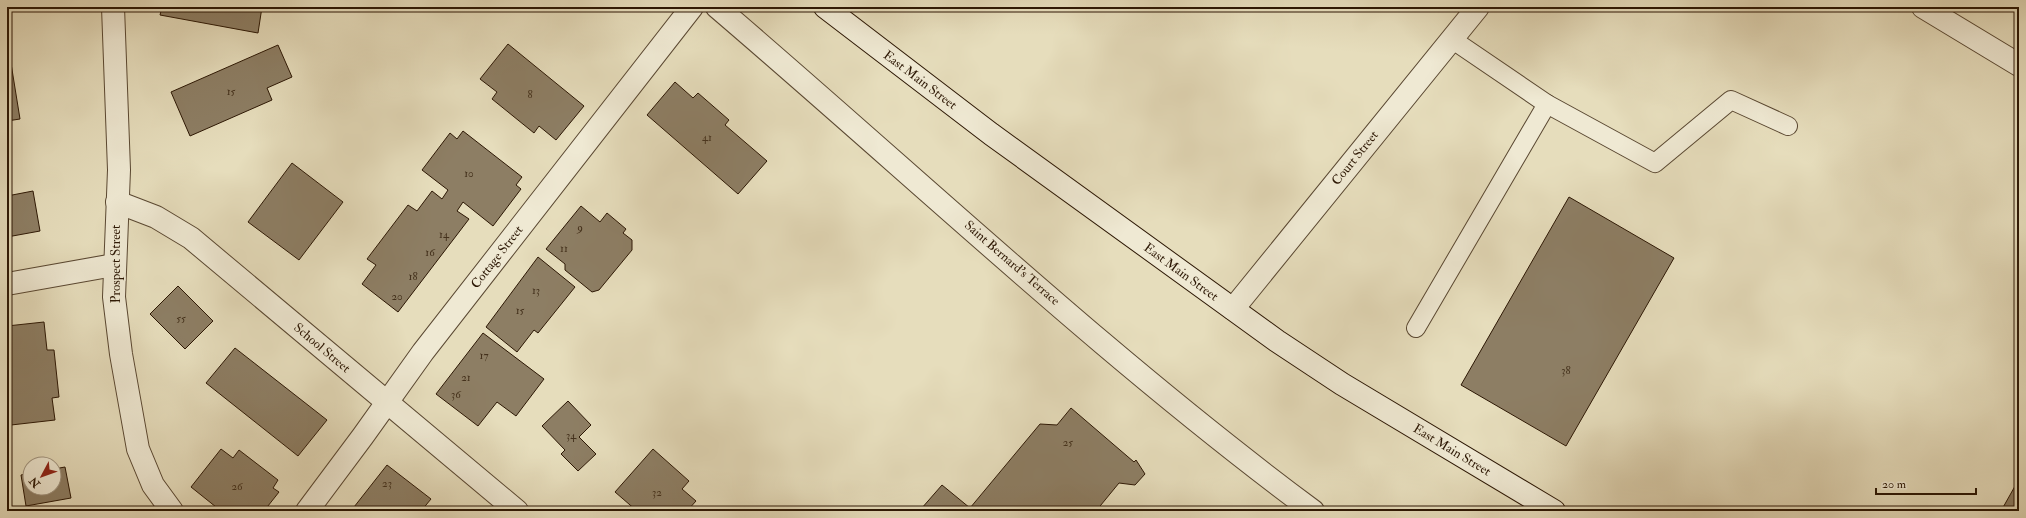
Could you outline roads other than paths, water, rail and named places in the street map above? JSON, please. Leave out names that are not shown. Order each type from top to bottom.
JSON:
[{"type":"street","name":"Prospect Street","points":[[113,7],[119,170],[114,265],[114,297],[121,354],[138,449],[153,485],[172,511]]},
{"type":"street","name":"Cottage Street","points":[[306,511],[423,352],[692,7]]},
{"type":"street","name":"Saint Bernard's Terrace","points":[[717,7],[1135,370],[1199,423],[1313,511]]},
{"type":"street","name":"East Main Street","points":[[825,7],[1009,147],[1277,342],[1336,381],[1554,511]]},
{"type":"street","name":"Court Street","points":[[1232,309],[1453,40],[1478,7]]},
{"type":"street","points":[[1923,7],[2019,65]]},
{"type":"street","name":"School Street","points":[[117,202],[156,217],[191,238],[517,511]]},
{"type":"street","points":[[7,284],[114,265]]},
{"type":"lane","points":[[1453,40],[1547,104],[1655,163],[1731,100],[1788,126]]},
{"type":"lane","points":[[1416,328],[1547,104]]}]
